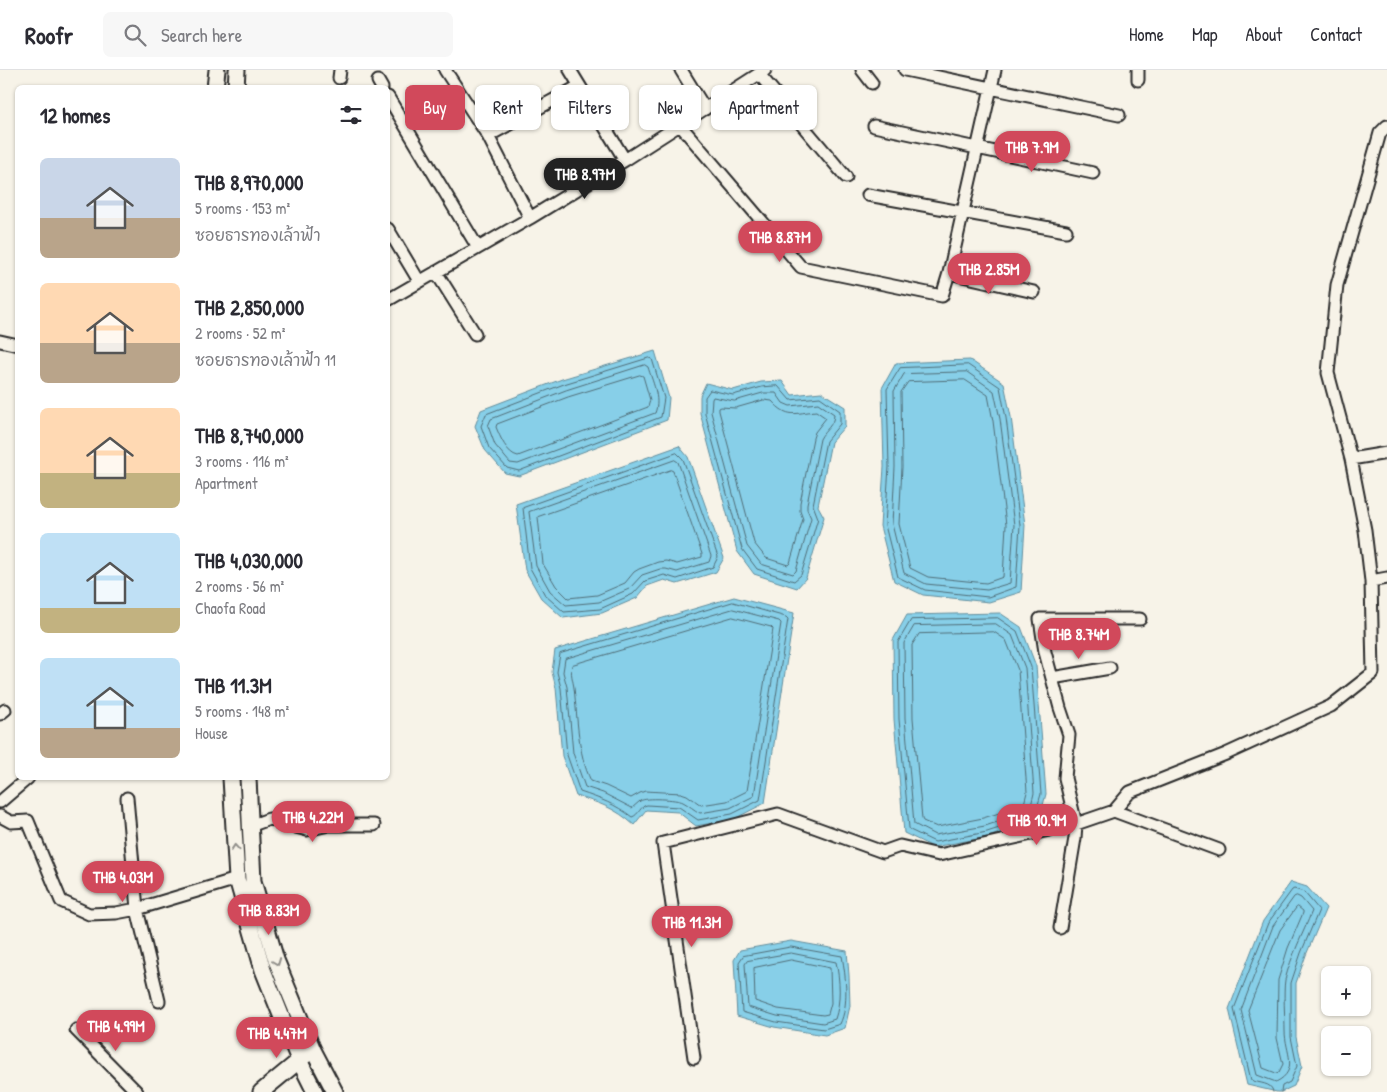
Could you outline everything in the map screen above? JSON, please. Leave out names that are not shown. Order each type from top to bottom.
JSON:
[{"type":"main road","points":[[215,85],[217,70]]},
{"type":"main road","points":[[236,85],[237,70]]},
{"type":"main road","points":[[231,780],[238,879],[262,970],[299,1060],[315,1092]]},
{"type":"main road","points":[[248,780],[253,881],[276,960],[313,1050],[335,1092]]},
{"type":"main road","points":[[261,1092],[313,1050]]},
{"type":"street","points":[[445,70],[488,136],[530,218]]},
{"type":"street","points":[[570,70],[578,85]]},
{"type":"street","points":[[681,70],[705,109]]},
{"type":"street","points":[[862,70],[872,83]]},
{"type":"street","points":[[905,70],[1119,115]]},
{"type":"street","points":[[683,130],[801,267],[942,296],[949,273],[995,70]]},
{"type":"street","points":[[701,112],[762,72],[846,177]]},
{"type":"street","points":[[390,100],[478,248]]},
{"type":"street","points":[[488,136],[551,101]]},
{"type":"street","points":[[874,126],[1093,173]]},
{"type":"street","points":[[694,1058],[663,843],[778,814],[882,852],[900,846],[939,855],[1076,824],[1114,811],[1130,792],[1226,754],[1331,706],[1373,672],[1372,581],[1365,530],[1351,459],[1328,373],[1337,285],[1380,133],[1387,126]]},
{"type":"street","points":[[606,130],[625,160]]},
{"type":"street","points":[[390,299],[530,218],[674,130]]},
{"type":"street","points":[[868,194],[1066,231]]},
{"type":"street","points":[[390,232],[419,281]]},
{"type":"street","points":[[436,272],[475,334]]},
{"type":"street","points":[[949,273],[1034,292]]},
{"type":"street","points":[[0,341],[15,344]]},
{"type":"street","points":[[1351,459],[1387,452]]},
{"type":"street","points":[[1372,581],[1387,578]]},
{"type":"street","points":[[1060,928],[1076,824],[1065,778],[1069,735],[1045,652],[1040,619],[1140,620]]},
{"type":"street","points":[[1052,678],[1110,668]]},
{"type":"street","points":[[0,802],[26,780]]},
{"type":"street","points":[[127,798],[137,909],[159,1001]]},
{"type":"street","points":[[1114,811],[1219,850]]},
{"type":"street","points":[[0,816],[11,822],[28,822],[61,901],[89,914],[116,913],[137,909],[238,879]]},
{"type":"street","points":[[250,826],[269,819],[287,822],[307,830],[329,825],[374,825]]},
{"type":"street","points":[[76,1030],[137,1092]]},
{"type":"water","points":[[655,351],[669,398],[667,420],[519,476],[505,473],[485,450],[475,426],[481,410],[562,379]]},
{"type":"water","points":[[970,360],[1004,383],[1011,417],[1025,525],[1021,592],[989,602],[923,595],[894,581],[880,526],[884,467],[882,388],[896,363]]},
{"type":"water","points":[[782,381],[792,395],[821,392],[845,407],[845,426],[831,442],[818,506],[824,517],[806,578],[797,588],[754,574],[737,551],[700,413],[700,396],[706,383],[733,390],[761,382]]},
{"type":"water","points":[[679,446],[688,457],[724,558],[716,572],[677,584],[664,580],[647,586],[637,598],[602,613],[563,618],[541,598],[525,570],[516,504]]},
{"type":"water","points":[[734,597],[794,613],[765,803],[734,819],[696,826],[678,812],[646,810],[634,825],[607,807],[576,796],[562,756],[556,688],[552,672],[555,650]]},
{"type":"water","points":[[1000,613],[1021,627],[1036,666],[1046,794],[1039,820],[988,837],[933,847],[904,833],[894,719],[893,640],[907,615]]},
{"type":"water","points":[[1291,882],[1307,887],[1326,908],[1296,983],[1296,1037],[1302,1066],[1294,1086],[1277,1092],[1247,1085],[1229,1009],[1263,921]]},
{"type":"water","points":[[791,941],[847,951],[850,1006],[845,1028],[825,1035],[774,1027],[737,1016],[734,960],[740,950]]}]
